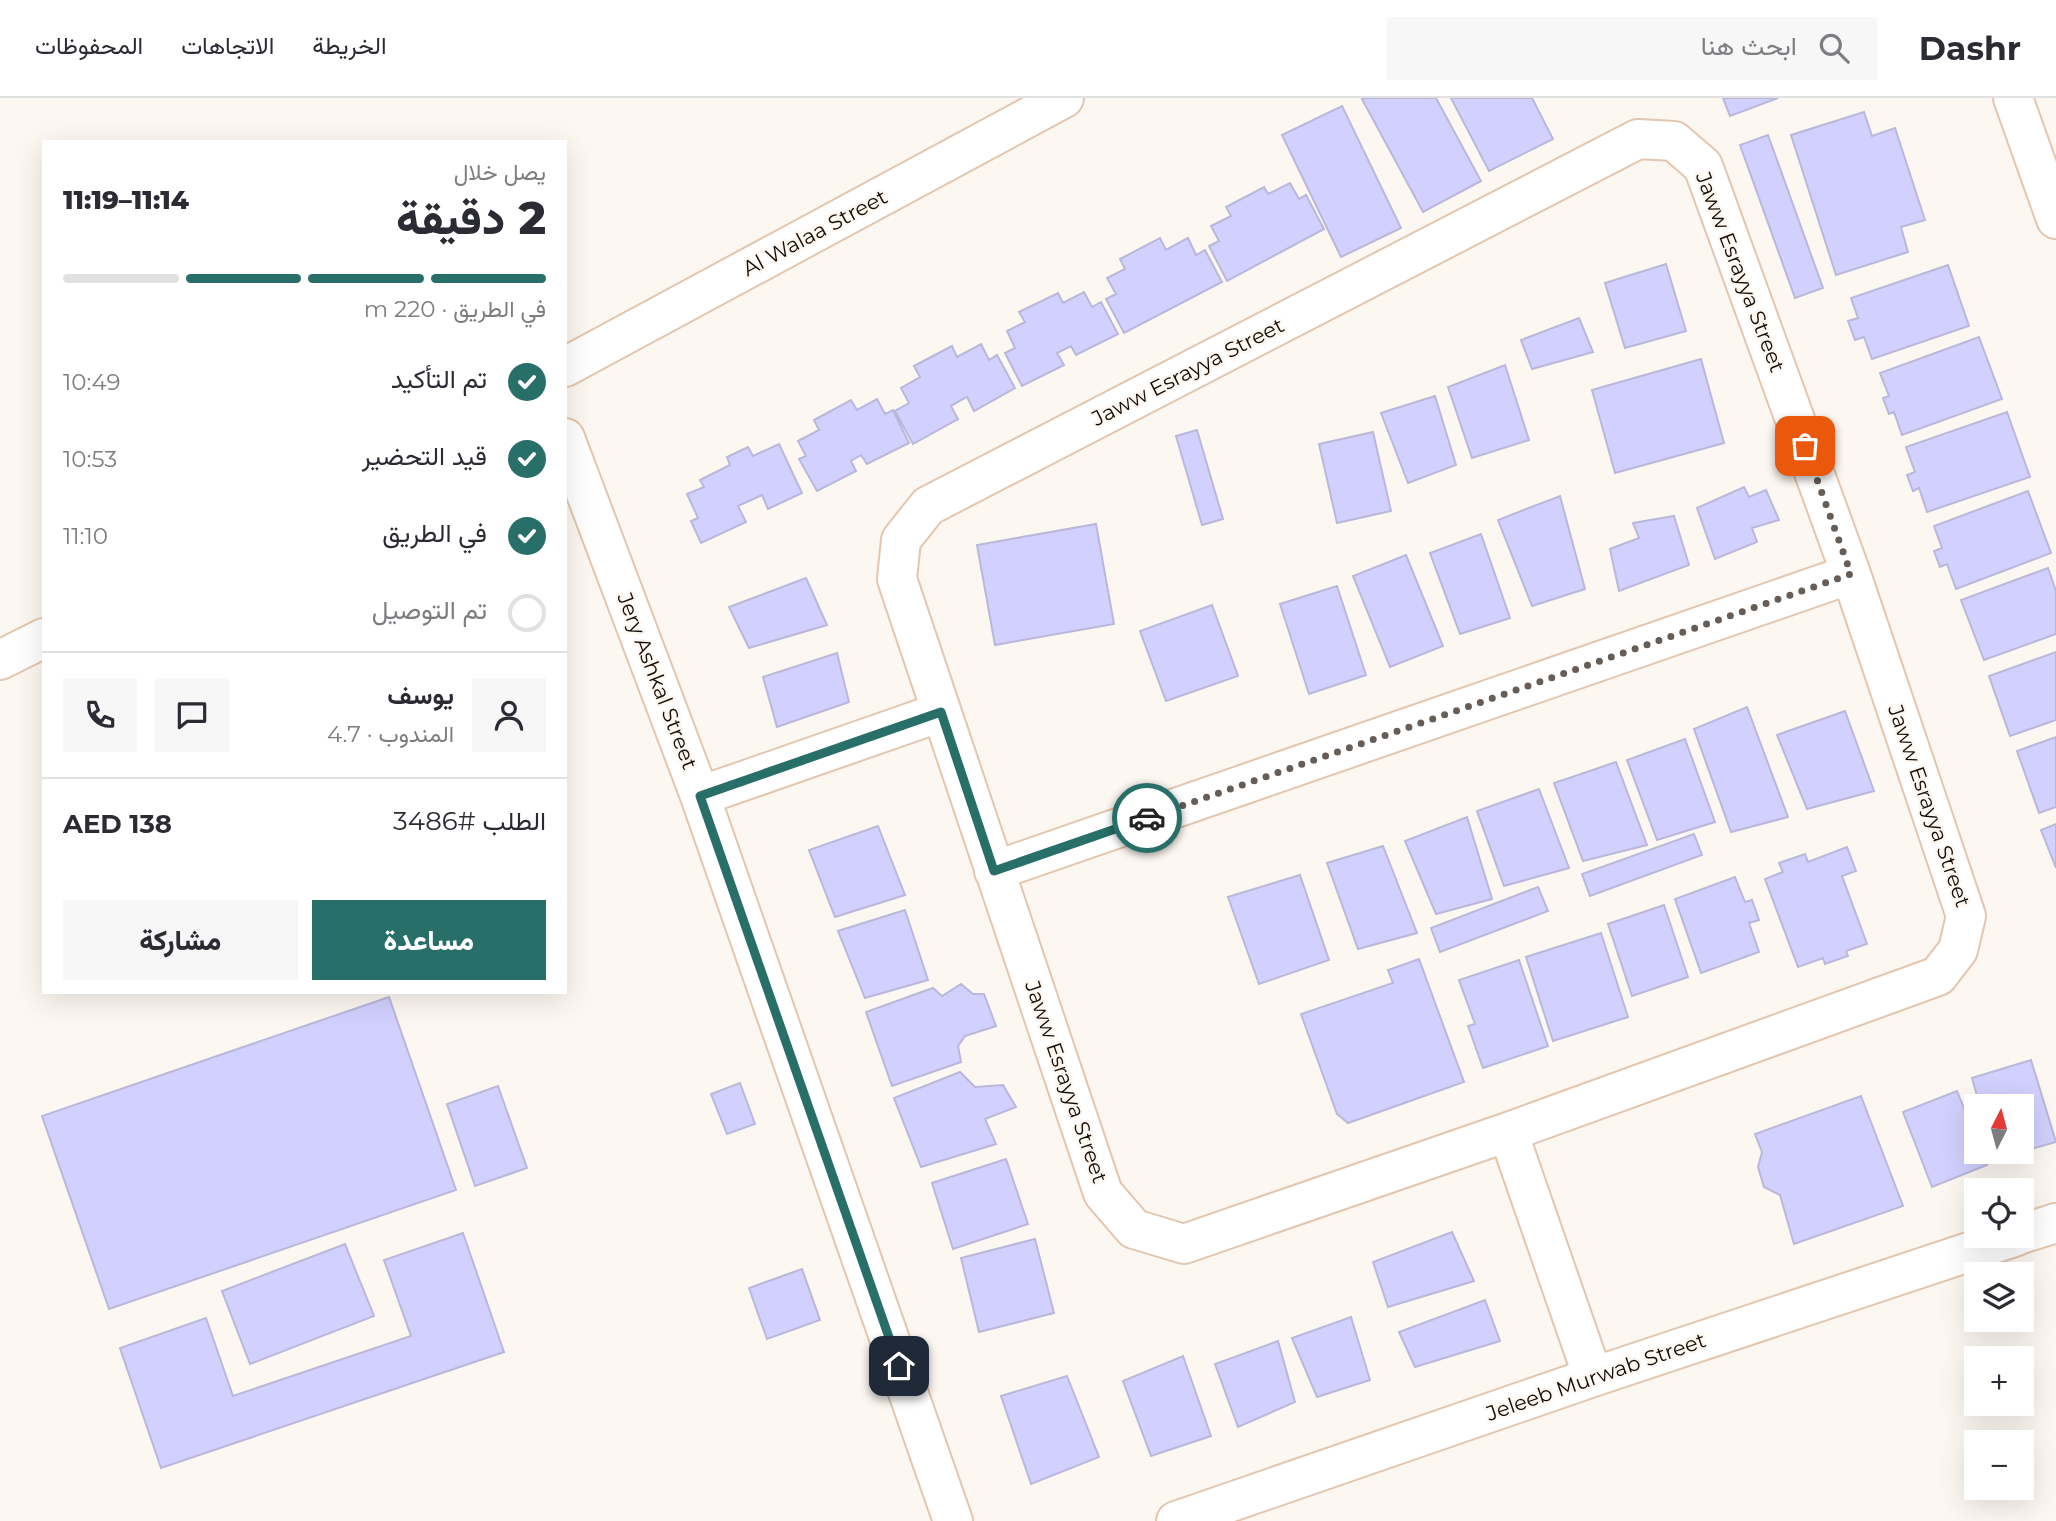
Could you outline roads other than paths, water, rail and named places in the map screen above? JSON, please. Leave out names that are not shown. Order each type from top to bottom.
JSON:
[{"type":"street","name":"Al Walaa Street","points":[[567,366],[1064,98]]},
{"type":"street","points":[[2012,98],[2056,219]]},
{"type":"street","name":"Jaww Esrayya Street","points":[[1638,139],[1674,141],[1703,166],[1851,574],[1966,916],[1958,950],[1938,976],[1508,1132],[1184,1244],[1134,1229],[1103,1193],[941,712],[897,579],[901,540],[928,506],[1638,139]]},
{"type":"street","name":"Jery Ashkal Street","points":[[567,443],[700,796],[953,1521]]},
{"type":"street","points":[[994,871],[1851,574]]},
{"type":"street","points":[[0,660],[42,639]]},
{"type":"street","points":[[700,796],[941,712]]},
{"type":"street","points":[[1508,1132],[1593,1377]]},
{"type":"street","name":"Jeleeb Murwab Street","points":[[2034,1230],[2056,1223]]},
{"type":"street","name":"Jeleeb Murwab Street","points":[[1176,1521],[1593,1377],[1980,1248]]}]
